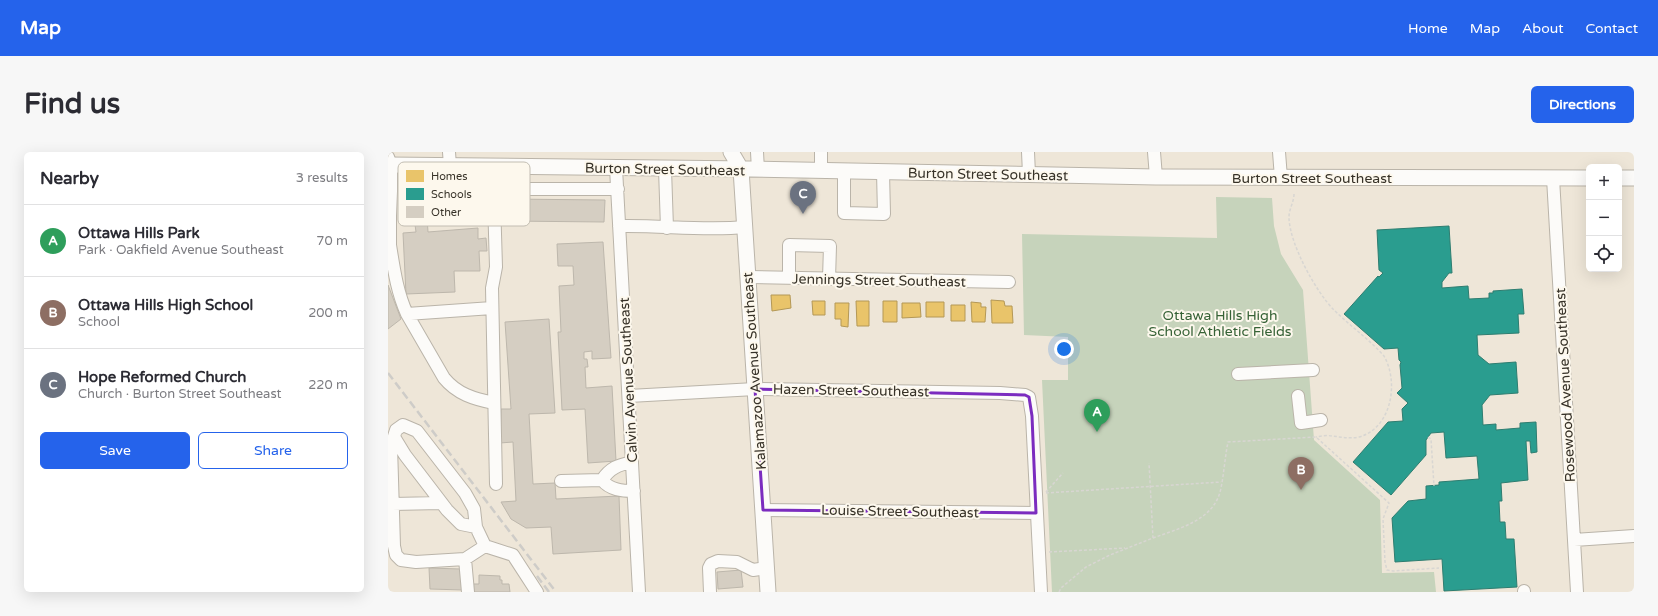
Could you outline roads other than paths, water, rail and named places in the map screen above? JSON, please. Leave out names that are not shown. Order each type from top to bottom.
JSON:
[{"type":"main road","name":"Kalamazoo Avenue Southeast","points":[[731,152],[741,169],[768,592]]},
{"type":"main road","name":"Burton Street Southeast","points":[[389,162],[450,159],[469,162]]},
{"type":"main road","name":"Burton Street Southeast","points":[[530,167],[1156,177],[1586,178]]},
{"type":"main road","points":[[1622,178],[1634,178]]},
{"type":"street","points":[[757,152],[758,170]]},
{"type":"street","points":[[821,152],[822,171]]},
{"type":"street","points":[[1028,152],[1029,174]]},
{"type":"street","points":[[1154,152],[1156,177]]},
{"type":"street","points":[[1279,152],[1281,178]]},
{"type":"street","points":[[389,162],[389,246],[401,300],[444,378],[450,385],[464,395],[494,403]]},
{"type":"street","name":"Calvin Avenue Southeast","points":[[616,168],[639,592]]},
{"type":"street","points":[[665,169],[666,228]]},
{"type":"street","points":[[844,171],[844,213],[884,214],[884,172]]},
{"type":"street","name":"Rosewood Avenue Southeast","points":[[1553,178],[1577,592]]},
{"type":"street","points":[[530,189],[618,189]]},
{"type":"street","points":[[620,226],[647,225],[666,228],[712,229],[745,227]]},
{"type":"street","points":[[495,226],[496,267],[492,288],[492,308],[496,484]]},
{"type":"street","points":[[790,278],[790,246],[830,246],[829,279]]},
{"type":"street","name":"Jennings Street Southeast","points":[[748,277],[1009,282]]},
{"type":"street","points":[[408,314],[492,308]]},
{"type":"street","points":[[1238,374],[1313,370]]},
{"type":"street","name":"Hazen Street Southeast","points":[[629,396],[755,389],[1000,393],[1025,395],[1029,397],[1032,416],[1036,513]]},
{"type":"street","points":[[1298,396],[1301,423],[1322,420]]},
{"type":"street","points":[[485,546],[465,559],[416,562],[401,560],[396,555],[394,546],[392,504],[391,446],[396,430],[403,425],[417,431],[465,493],[474,509],[476,527],[485,546],[513,555],[537,592]]},
{"type":"street","points":[[394,437],[405,455],[447,510],[461,524],[476,527]]},
{"type":"street","points":[[602,480],[612,468],[619,464],[632,462]]},
{"type":"street","points":[[561,481],[602,480],[613,488],[634,492]]},
{"type":"street","points":[[392,504],[441,503]]},
{"type":"street","name":"Louise Street Southeast","points":[[763,510],[1036,513]]},
{"type":"street","points":[[1036,513],[1041,592]]},
{"type":"street","points":[[1574,540],[1634,536]]},
{"type":"street","points":[[465,559],[468,592]]},
{"type":"street","points":[[710,592],[709,568],[711,564],[718,561],[742,563],[753,570],[767,568]]},
{"type":"railway","points":[[388,373],[556,592]]},
{"type":"railway","points":[[537,576],[549,592]]},
{"type":"place","name":"Hope Reformed Church","points":[[803,214]]},
{"type":"place","name":"Ottawa Hills Park","points":[[1097,432]]},
{"type":"place","name":"Ottawa Hills High School","points":[[1301,490]]},
{"type":"park label","name":"Ottawa Hills High School Athletic Fields","points":[[1220,324]]}]
